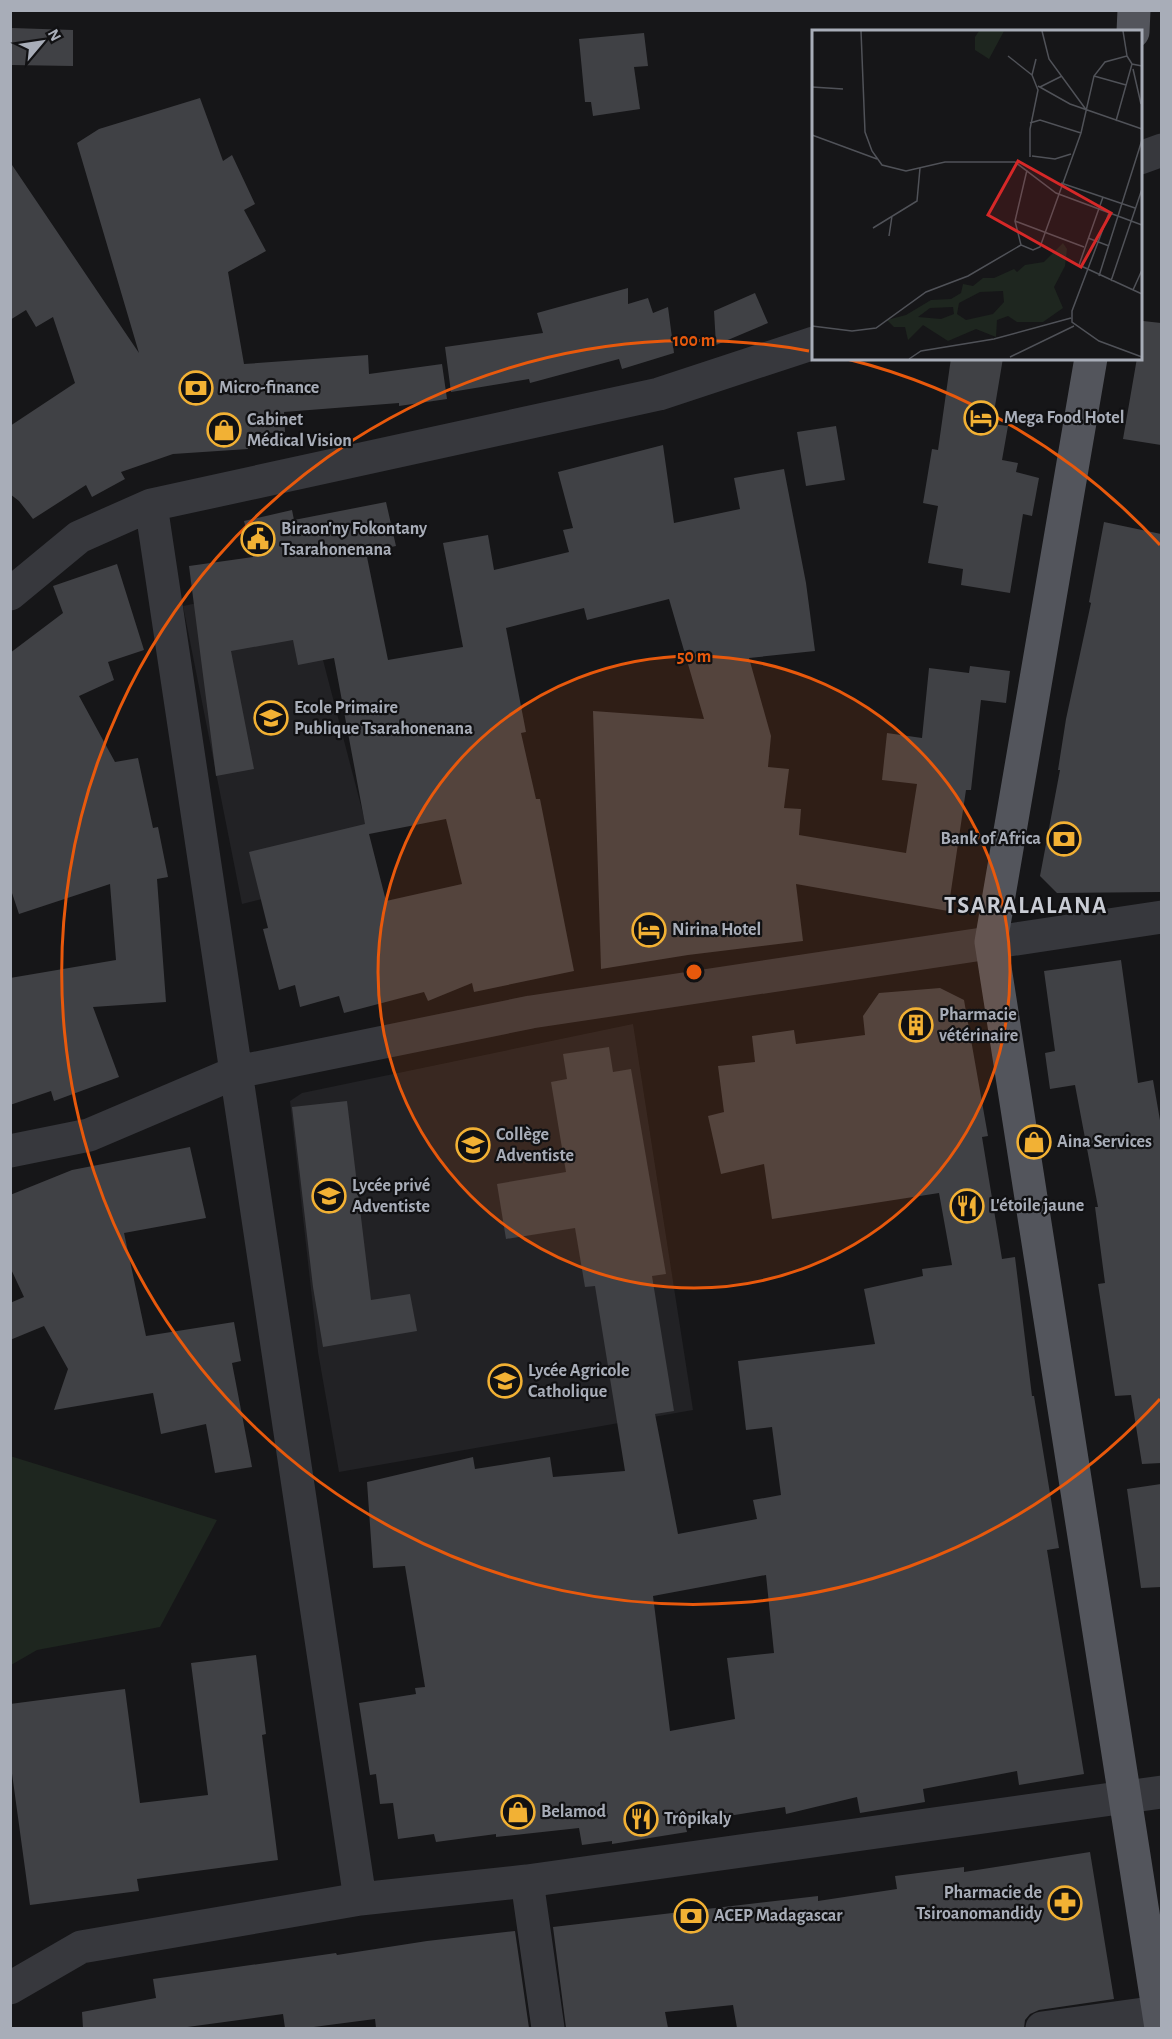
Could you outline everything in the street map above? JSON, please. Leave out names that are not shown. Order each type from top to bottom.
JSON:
[{"type":"main road","points":[[1133,30],[1134,10]]},
{"type":"main road","points":[[1091,360],[991,942],[1159,2020]]},
{"type":"street","points":[[1142,157],[1161,150]]},
{"type":"street","points":[[10,594],[79,537],[151,505],[659,394],[812,343]]},
{"type":"street","points":[[151,505],[360,1899]]},
{"type":"street","points":[[10,1151],[89,1135],[237,1072],[531,1012],[1161,917]]},
{"type":"street","points":[[10,1988],[81,1947],[360,1899],[527,1881],[1161,1792]]},
{"type":"street","points":[[527,1881],[548,2028]]},
{"type":"street","points":[[1042,2028],[1159,2020]]},
{"type":"shaded area","name":"Ecole Primaire Publique Tsarahonenana","points":[[275,587],[319,634],[323,660],[378,871],[242,904],[183,606]]},
{"type":"shaded area","name":"Collège Adventiste","points":[[633,1024],[693,1410],[339,1472],[318,1352],[290,1101],[302,1093]]},
{"type":"shaded area","points":[[10,1456],[217,1520],[160,1627],[37,1650],[11,1665]]},
{"type":"building","points":[[12,28],[73,30],[73,66],[11,65]]},
{"type":"building","points":[[644,33],[648,66],[634,67],[640,109],[593,116],[591,102],[585,102],[579,39]]},
{"type":"building","points":[[200,98],[223,161],[232,155],[255,204],[244,210],[266,251],[228,272],[244,364],[368,355],[369,374],[442,364],[447,399],[399,406],[399,403],[284,412],[285,432],[247,434],[248,449],[173,454],[121,472],[125,479],[92,497],[86,485],[33,519],[19,501],[10,494],[10,426],[75,383],[53,317],[36,327],[26,310],[10,320],[10,162],[139,353],[77,143],[99,129]]},
{"type":"building","points":[[628,288],[628,304],[648,298],[653,313],[668,307],[674,353],[622,369],[619,359],[530,383],[529,379],[451,392],[445,347],[543,333],[537,313]]},
{"type":"building","points":[[755,293],[768,323],[716,345],[714,311]]},
{"type":"building","points":[[1143,321],[1161,323],[1161,445],[1123,439],[1137,360],[1142,360]]},
{"type":"building","points":[[951,360],[1003,360],[992,424],[1008,426],[1002,460],[1018,463],[1016,472],[1039,478],[1032,516],[1023,514],[1010,593],[961,585],[963,569],[928,563],[938,506],[923,503],[932,449],[938,450]]},
{"type":"building","points":[[836,426],[845,480],[806,486],[797,432]]},
{"type":"building","points":[[663,445],[674,523],[740,509],[734,478],[784,469],[806,583],[815,651],[749,658],[771,736],[768,767],[789,769],[784,808],[801,809],[799,835],[906,853],[917,784],[882,780],[887,733],[922,738],[929,668],[969,673],[970,666],[1010,671],[1006,703],[981,700],[971,790],[966,790],[948,911],[796,884],[803,941],[688,955],[601,969],[593,711],[704,719],[669,599],[587,620],[584,608],[506,628],[526,732],[521,733],[536,799],[540,799],[574,971],[474,992],[472,983],[428,1001],[424,992],[344,1013],[339,996],[300,1007],[295,985],[279,990],[263,929],[268,928],[249,852],[365,824],[334,658],[298,665],[293,640],[231,651],[254,769],[216,776],[189,566],[253,557],[244,521],[292,510],[294,520],[386,502],[396,546],[366,552],[388,660],[463,647],[443,543],[488,535],[494,570],[569,552],[563,530],[573,528],[558,472]],"holes":[[[446,819],[462,884],[386,901],[369,834]]]},
{"type":"building","points":[[1104,522],[1161,534],[1161,892],[1057,893],[1040,876],[1060,770],[1058,770],[1066,719],[1091,603],[1089,602]]},
{"type":"building","points":[[117,564],[144,650],[108,662],[114,680],[79,696],[115,762],[138,758],[153,828],[158,827],[168,877],[157,879],[166,1002],[93,1007],[119,1077],[54,1101],[51,1091],[10,1105],[10,978],[116,960],[110,884],[19,914],[10,887],[10,653],[63,613],[53,586]]},
{"type":"building","points":[[1121,960],[1138,1083],[1153,1080],[1161,1126],[1161,1463],[1142,1464],[1131,1395],[1115,1396],[1098,1284],[1105,1283],[1095,1207],[1098,1207],[1075,1085],[1050,1089],[1045,1053],[1055,1051],[1044,971]]},
{"type":"building","points":[[940,988],[964,1000],[988,1136],[982,1137],[1002,1259],[1015,1257],[1032,1396],[1034,1396],[1059,1548],[1047,1550],[1084,1774],[1019,1785],[1017,1771],[923,1789],[925,1802],[860,1813],[857,1797],[786,1814],[785,1807],[685,1823],[687,1832],[612,1844],[612,1841],[582,1845],[579,1828],[496,1837],[496,1834],[436,1842],[434,1834],[398,1839],[393,1803],[380,1804],[376,1774],[370,1775],[359,1703],[416,1694],[415,1688],[425,1687],[405,1566],[373,1568],[367,1482],[473,1457],[475,1469],[550,1457],[553,1477],[625,1471],[595,1286],[585,1287],[575,1228],[506,1239],[497,1184],[566,1172],[551,1082],[567,1079],[563,1054],[609,1047],[613,1072],[631,1069],[666,1274],[652,1276],[674,1411],[655,1414],[678,1534],[757,1519],[753,1500],[781,1495],[772,1427],[746,1430],[738,1361],[875,1344],[864,1289],[923,1276],[922,1269],[952,1265],[939,1193],[772,1219],[764,1164],[721,1174],[708,1116],[724,1112],[718,1066],[755,1062],[752,1036],[794,1030],[796,1044],[865,1035],[863,1016],[879,993]],"holes":[[[766,1575],[774,1653],[727,1658],[735,1719],[670,1731],[653,1596]]]},
{"type":"building","points":[[347,1101],[371,1300],[410,1294],[417,1331],[323,1347],[313,1287],[292,1107]]},
{"type":"building","points":[[190,1147],[206,1218],[124,1233],[146,1336],[234,1322],[241,1361],[232,1363],[252,1467],[215,1473],[206,1424],[161,1434],[153,1393],[54,1410],[68,1369],[44,1326],[10,1340],[10,1303],[24,1297],[10,1267],[10,1195],[72,1170]]},
{"type":"building","points":[[1161,1484],[1161,1587],[1141,1588],[1127,1489]]},
{"type":"building","points":[[256,1655],[266,1734],[262,1735],[278,1860],[137,1879],[139,1891],[30,1905],[10,1759],[10,1704],[125,1689],[140,1803],[208,1795],[191,1663]]},
{"type":"building","points":[[1090,1852],[1114,1999],[1039,2010],[1030,2014],[1025,2020],[1024,2028],[737,2028],[733,2005],[665,2012],[668,2028],[566,2028],[553,1927],[818,1896],[818,1901],[897,1889],[895,1876],[964,1867],[964,1872]]},
{"type":"building","points":[[515,1931],[529,2028],[376,2028],[375,2019],[306,2028],[285,2028],[283,2014],[180,2028],[83,2028],[82,2012],[156,1998],[153,1979]]},
{"type":"place","name":"Micro-finance","points":[[196,388]]},
{"type":"place","name":"Mega Food Hotel","points":[[981,418]]},
{"type":"place","name":"Cabinet Médical Vision","points":[[224,430]]},
{"type":"place","name":"Biraon'ny Fokontany Tsarahonenana","points":[[258,539]]},
{"type":"place","name":"Ecole Primaire Publique Tsarahonenana","points":[[271,718]]},
{"type":"place","name":"Bank of Africa","points":[[1064,839]]},
{"type":"place","name":"Nirina Hotel","points":[[649,930]]},
{"type":"place","name":"Pharmacie vétérinaire","points":[[916,1025]]},
{"type":"place","name":"Aina Services","points":[[1034,1142]]},
{"type":"place","name":"Collège Adventiste","points":[[473,1145]]},
{"type":"place","name":"Lycée privé Adventiste","points":[[329,1196]]},
{"type":"place","name":"L'étoile jaune","points":[[967,1206]]},
{"type":"place","name":"Lycée Agricole Catholique","points":[[505,1381]]},
{"type":"place","name":"Belamod","points":[[518,1812]]},
{"type":"place","name":"Trôpikaly","points":[[641,1819]]},
{"type":"place","name":"Pharmacie de Tsiroanomandidy","points":[[1065,1903]]},
{"type":"place","name":"ACEP Madagascar","points":[[691,1916]]},
{"type":"district","name":"TSARALALANA","points":[[1026,906]]}]
